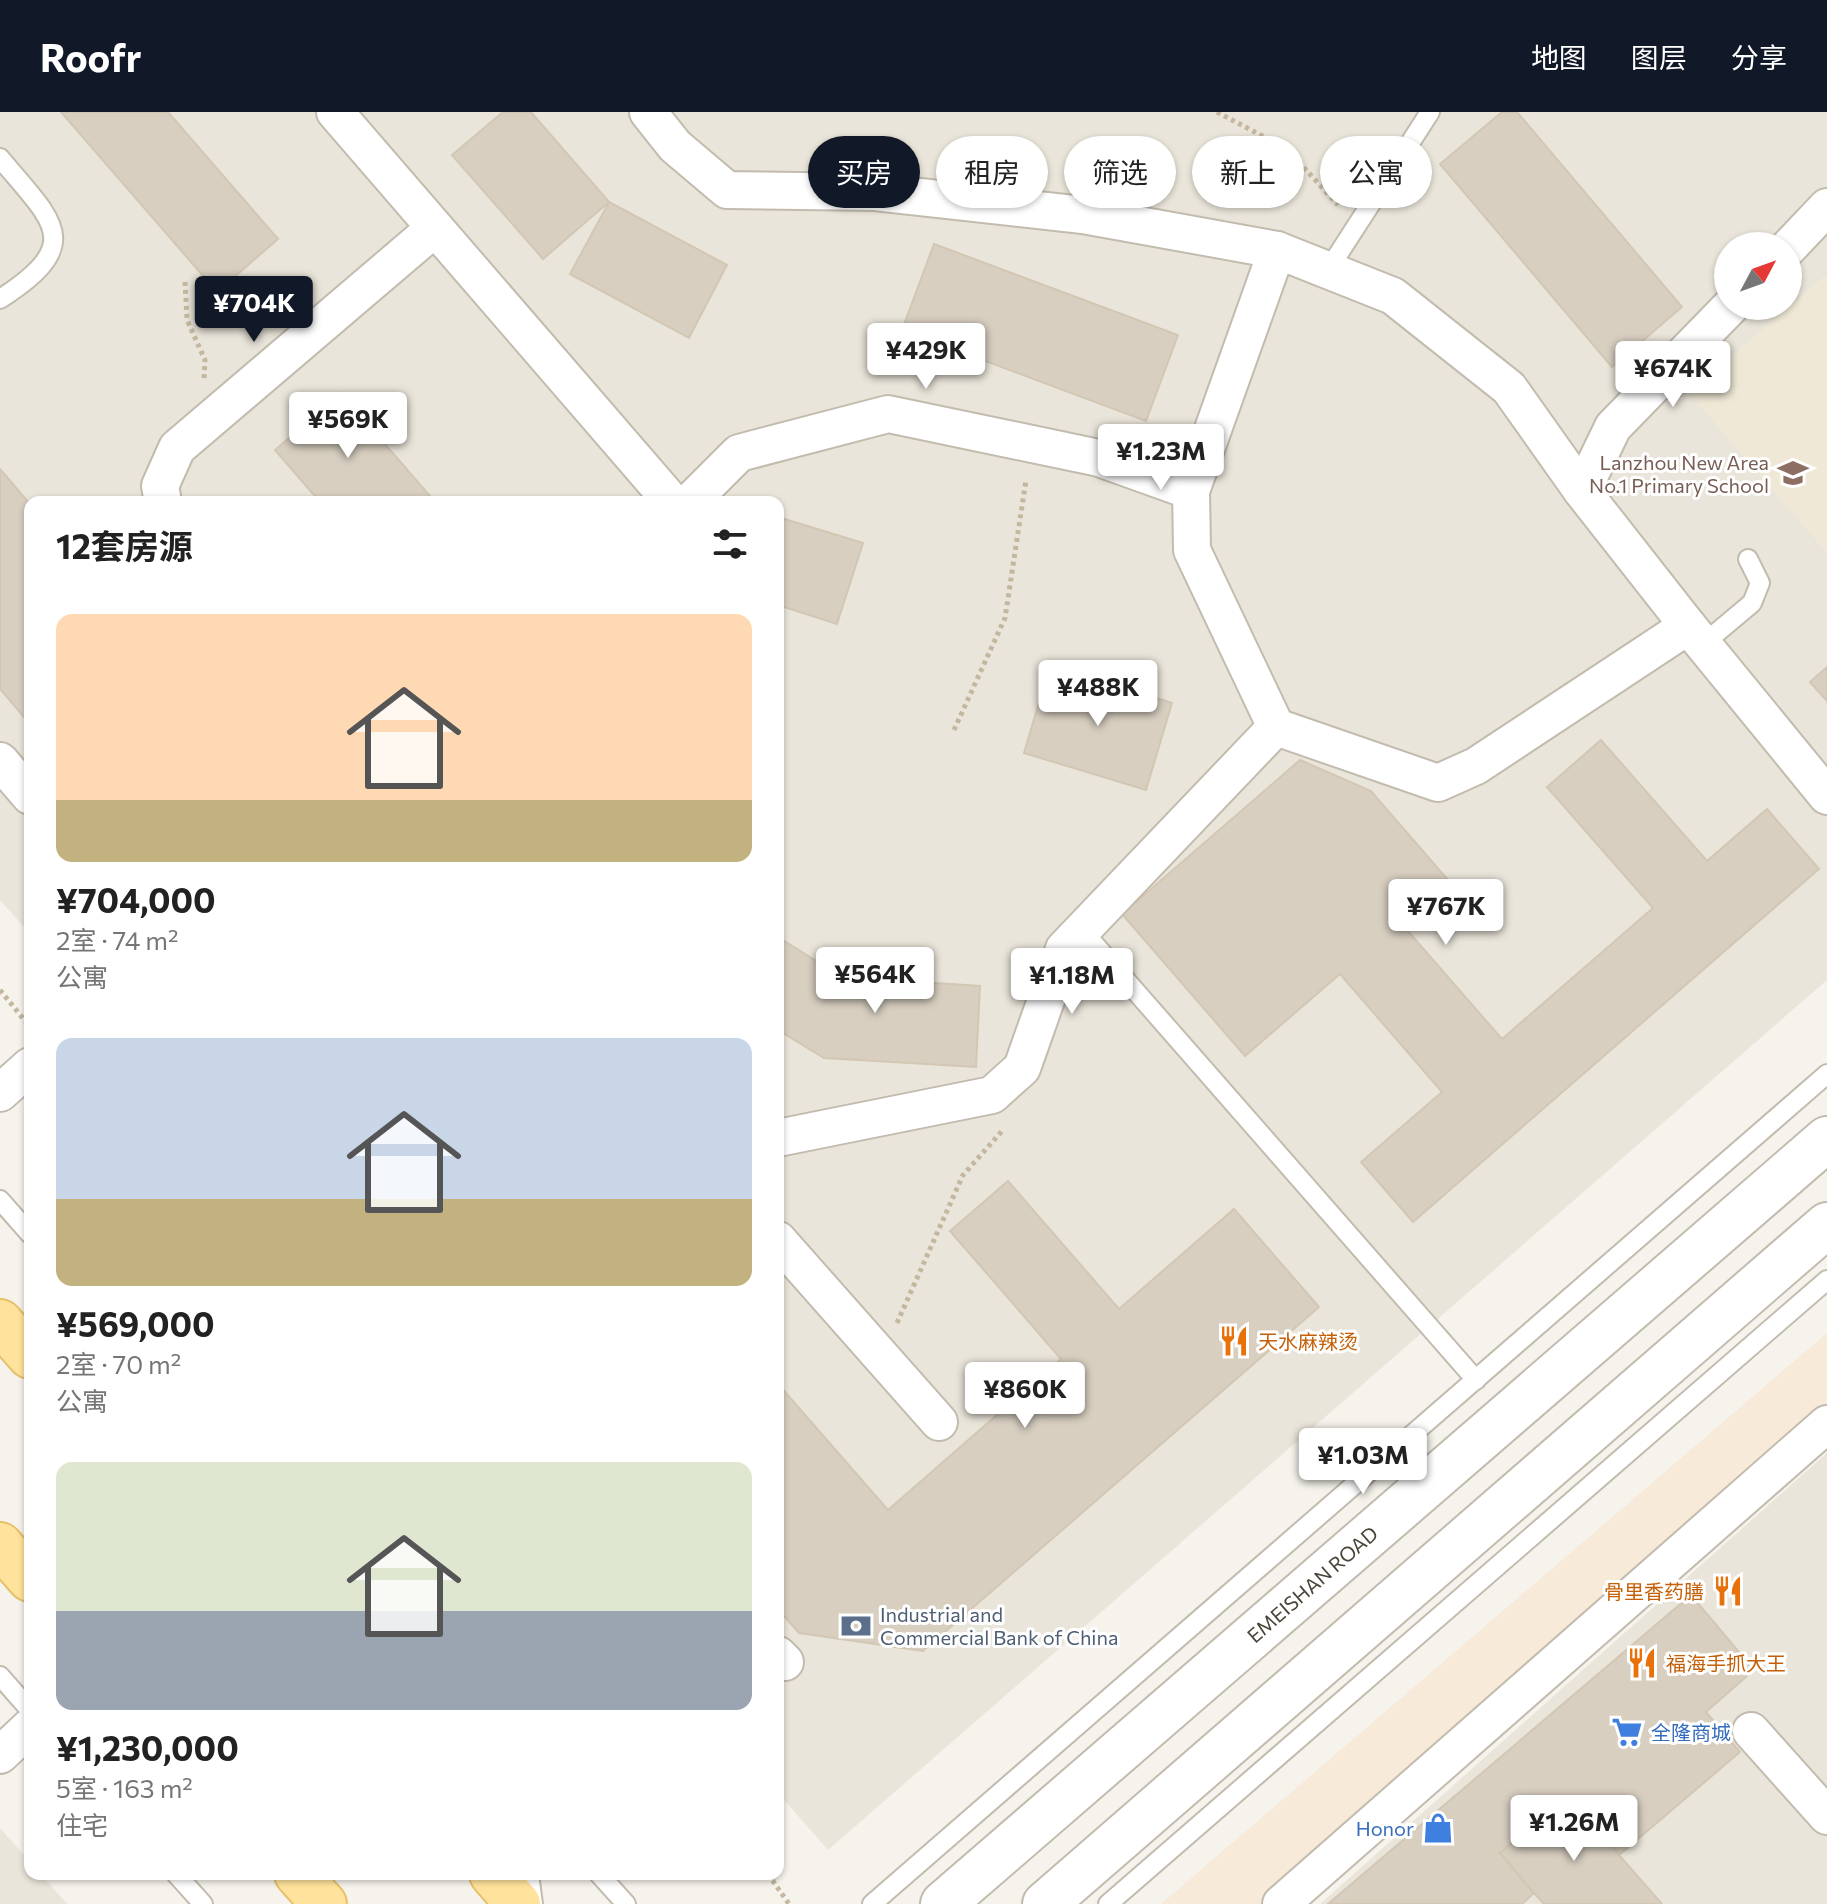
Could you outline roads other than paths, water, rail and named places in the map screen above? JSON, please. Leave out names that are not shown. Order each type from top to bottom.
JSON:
[{"type":"main road","points":[[0,1322],[24,1349]]},
{"type":"main road","points":[[0,1545],[24,1572]]},
{"type":"main road","points":[[302,1880],[324,1904]]},
{"type":"main road","points":[[497,1880],[518,1904]]},
{"type":"street","points":[[335,112],[667,496]]},
{"type":"street","points":[[648,112],[675,146],[727,190],[890,194],[1083,215],[1277,250],[1393,296],[1509,388],[1582,491],[1695,636],[1827,796]]},
{"type":"street","points":[[1802,233],[1827,207]]},
{"type":"street","points":[[162,496],[160,486],[177,448],[435,228]]},
{"type":"street","points":[[1277,250],[1191,491],[1192,550],[1276,727],[1438,783],[1476,766],[1695,636]]},
{"type":"street","points":[[1582,491],[1613,427],[1717,320]]},
{"type":"street","points":[[696,496],[739,453],[888,414],[1099,458],[1191,491]]},
{"type":"street","points":[[784,1137],[992,1095],[1022,1068],[1064,949],[1276,727]]},
{"type":"street","points":[[0,761],[24,789]]},
{"type":"street","points":[[0,1093],[24,1071]]},
{"type":"street","name":"EMEISHAN ROAD","points":[[943,1904],[1827,1139]]},
{"type":"street","points":[[1045,1904],[1827,1225]]},
{"type":"street","points":[[784,1247],[939,1422]]},
{"type":"street","points":[[1281,1904],[1827,1424]]},
{"type":"street","points":[[1751,1731],[1827,1816]]},
{"type":"street","points":[[0,1755],[24,1733]]},
{"type":"lane","points":[[1328,270],[1430,112]]},
{"type":"lane","points":[[0,158],[52,220],[55,239],[49,259],[0,299]]},
{"type":"lane","points":[[1695,636],[1752,603],[1760,583],[1748,559]]},
{"type":"lane","points":[[1082,930],[1476,1380]]},
{"type":"lane","points":[[872,1904],[1827,1074]]},
{"type":"lane","points":[[0,1200],[24,1227]]},
{"type":"lane","points":[[1108,1904],[1827,1280]]},
{"type":"lane","points":[[0,1676],[24,1703]]},
{"type":"lane","points":[[181,1880],[203,1904]]},
{"type":"lane","points":[[530,1880],[533,1904]]},
{"type":"lane","points":[[604,1880],[626,1904]]},
{"type":"place","name":"Lanzhou New Area No.1 Primary School","points":[[1793,473]]},
{"type":"place","name":"天水麻辣烫","points":[[1234,1341]]},
{"type":"place","name":"骨里香药膳","points":[[1728,1591]]},
{"type":"place","name":"Industrial and Commercial Bank of China","points":[[856,1626]]},
{"type":"place","name":"福海手抓大王","points":[[1642,1663]]},
{"type":"place","name":"全隆商城","points":[[1627,1732]]},
{"type":"place","name":"Honor","points":[[1438,1828]]}]
